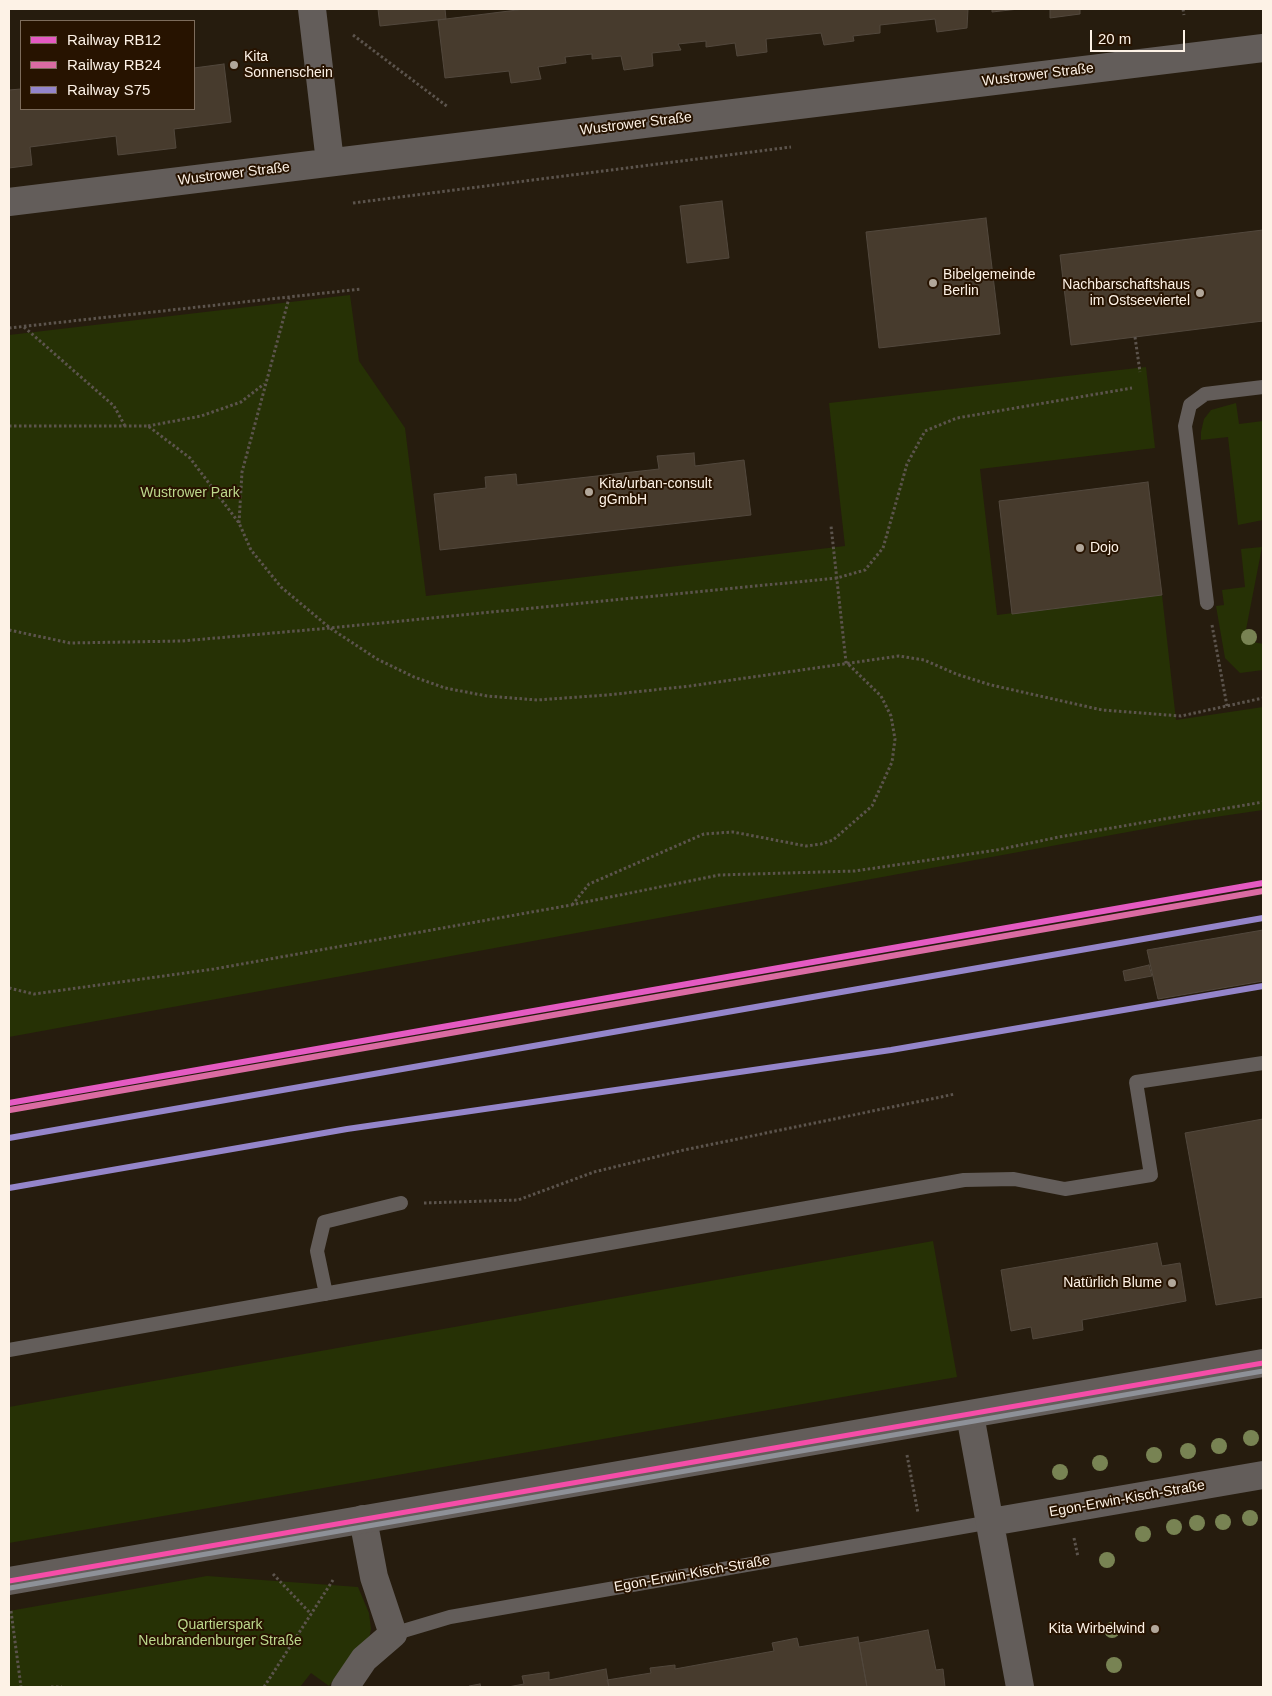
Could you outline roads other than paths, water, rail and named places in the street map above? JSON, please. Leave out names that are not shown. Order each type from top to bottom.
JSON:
[{"type":"street","points":[[312,9],[330,162]]},
{"type":"street","name":"Wustrower Straße","points":[[9,202],[1263,48]]},
{"type":"street","points":[[10,1594],[363,1519],[1263,1363]]},
{"type":"street","points":[[970,1415],[992,1522],[1020,1687]]},
{"type":"street","name":"Egon-Erwin-Kisch-Straße","points":[[992,1522],[1263,1476]]},
{"type":"street","points":[[345,1687],[364,1659],[393,1634],[374,1577],[363,1519]]},
{"type":"lane","points":[[1207,603],[1185,426],[1190,405],[1205,394],[1263,387]]},
{"type":"lane","points":[[9,1350],[964,1180],[1014,1179],[1064,1189],[1151,1176],[1136,1082],[1263,1063]]},
{"type":"lane","points":[[326,1294],[317,1251],[324,1222],[401,1203]]},
{"type":"lane","name":"Egon-Erwin-Kisch-Straße","points":[[393,1634],[450,1617],[992,1522]]},
{"type":"rail line","name":"RB12","points":[[9,1103],[1263,883]]},
{"type":"rail line","name":"RB24","points":[[10,1110],[1263,891]]},
{"type":"rail line","name":"S75","points":[[9,1138],[1263,918]]},
{"type":"rail line","name":"S75","points":[[9,1188],[347,1129],[891,1050],[1263,986]]},
{"type":"place","name":"Kita Sonnenschein","points":[[234,65]]},
{"type":"place","name":"Bibelgemeinde Berlin","points":[[933,283]]},
{"type":"place","name":"Nachbarschaftshaus im Ostseeviertel","points":[[1200,293]]},
{"type":"place","name":"Kita/urban-consult gGmbH","points":[[589,492]]},
{"type":"place","name":"Dojo","points":[[1080,548]]},
{"type":"place","name":"Natürlich Blume","points":[[1172,1283]]},
{"type":"place","name":"Kita Wirbelwind","points":[[1155,1629]]},
{"type":"park label","name":"Wustrower Park","points":[[190,493]]},
{"type":"park label","name":"Quartierspark Neubrandenburger Straße","points":[[220,1634]]}]
